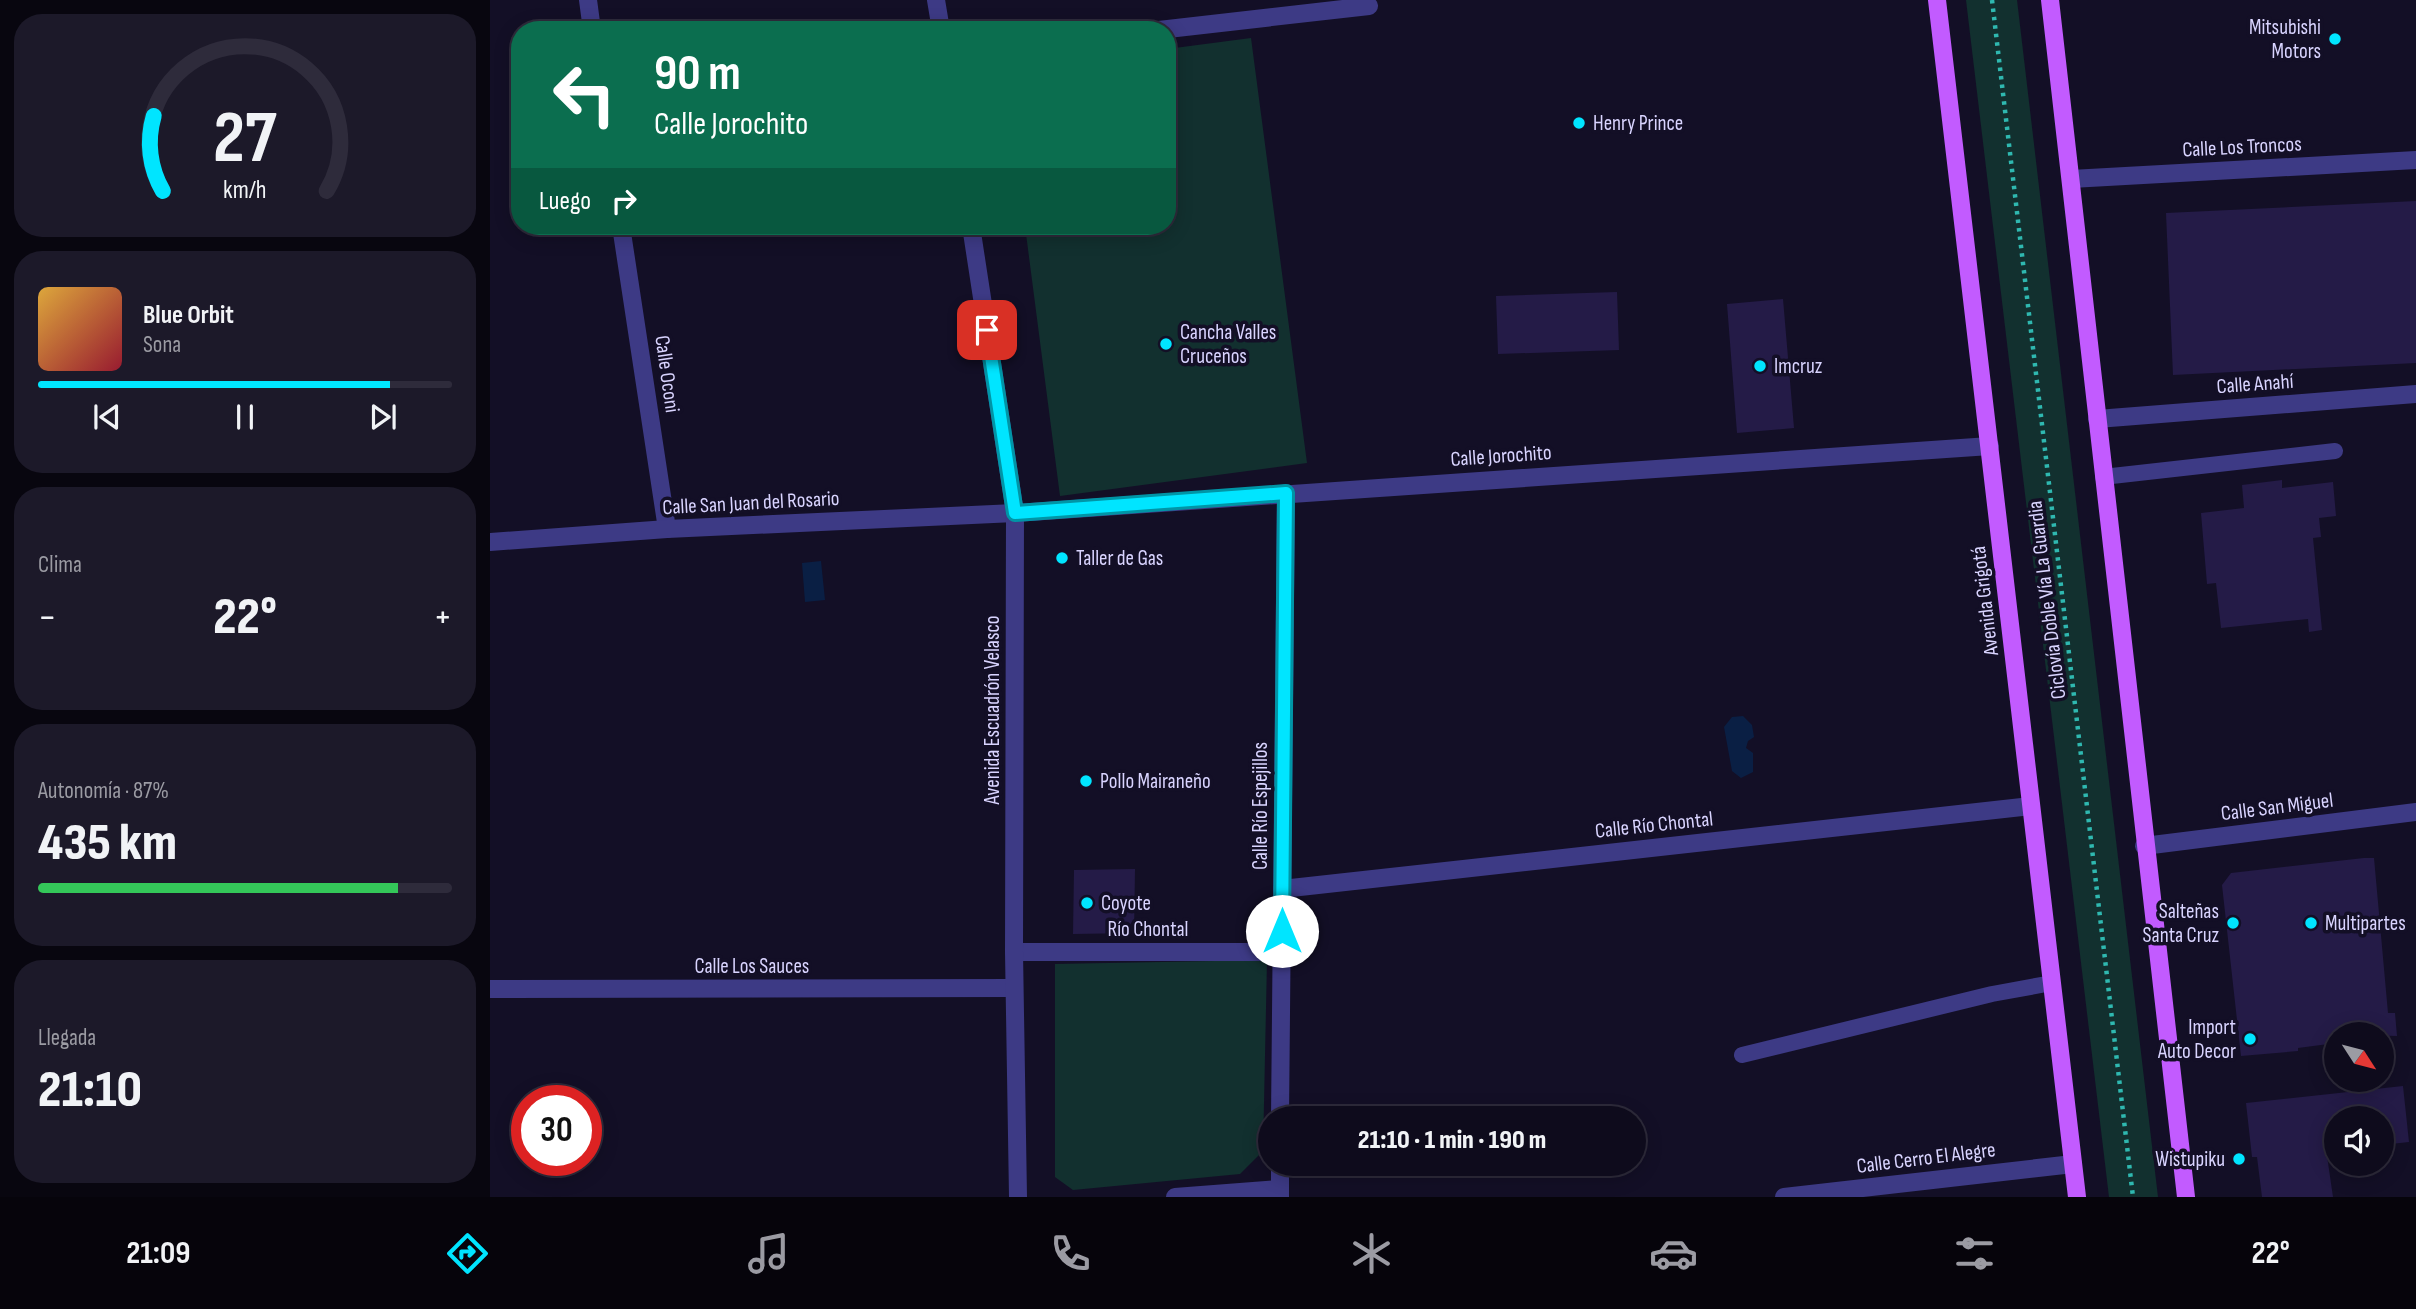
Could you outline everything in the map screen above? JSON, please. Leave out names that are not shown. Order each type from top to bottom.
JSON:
[{"type":"main road","name":"Avenida Grigotá","points":[[1937,0],[2077,1197]]},
{"type":"main road","points":[[2050,0],[2144,846],[2186,1197]]},
{"type":"street","points":[[588,0],[591,21]]},
{"type":"street","points":[[936,0],[940,21]]},
{"type":"street","points":[[1176,28],[1368,6]]},
{"type":"street","name":"Calle Los Troncos","points":[[2070,179],[2416,160]]},
{"type":"street","name":"Calle Oconi","points":[[622,235],[667,529]]},
{"type":"street","name":"Avenida Escuadrón Velasco","points":[[972,235],[1015,513],[1014,988],[1018,1197]]},
{"type":"street","name":"Calle Anahí","points":[[2097,419],[2416,394]]},
{"type":"street","name":"Calle Jorochito","points":[[1015,513],[1990,446]]},
{"type":"street","name":"Calle Río Espejillos","points":[[1280,1106],[1286,493]]},
{"type":"street","name":"Calle San Juan del Rosario","points":[[490,542],[667,529],[1015,513]]},
{"type":"street","name":"Calle Río Chontal","points":[[1282,889],[2031,806]]},
{"type":"street","name":"Calle San Miguel","points":[[2144,846],[2416,813]]},
{"type":"street","name":"Río Chontal","points":[[1014,952],[1282,952]]},
{"type":"street","name":"Calle Los Sauces","points":[[490,989],[1014,988]]},
{"type":"street","name":"Calle Cerro El Alegre","points":[[1784,1197],[2073,1164]]},
{"type":"street","points":[[1175,1197],[1280,1193]]},
{"type":"lane","points":[[2103,477],[2335,451]]},
{"type":"lane","points":[[1742,1055],[1992,994],[2052,983]]},
{"type":"path","name":"Ciclovía Doble Vía La Guardia","points":[[1992,0],[2133,1197]]},
{"type":"green space","points":[[1966,0],[2017,0],[2158,1197],[2109,1197]]},
{"type":"green space","name":"Cancha Valles Cruceños","points":[[1251,38],[1307,463],[1060,496],[1026,235],[1176,235],[1176,48]]},
{"type":"green space","points":[[1267,960],[1264,1106],[1258,1106],[1258,1156],[1240,1174],[1073,1190],[1055,1177],[1055,964]]},
{"type":"water","points":[[821,561],[825,600],[805,602],[802,563]]},
{"type":"water","points":[[1743,716],[1752,725],[1754,737],[1748,741],[1746,748],[1753,753],[1753,772],[1741,778],[1732,771],[1724,727],[1732,717]]},
{"type":"building","points":[[2416,201],[2416,363],[2173,375],[2166,213]]},
{"type":"building","points":[[1617,292],[1619,350],[1498,354],[1496,296]]},
{"type":"building","name":"Imcruz","points":[[1783,299],[1794,428],[1737,433],[1727,304]]},
{"type":"building","points":[[2282,480],[2282,488],[2333,482],[2336,516],[2319,518],[2321,537],[2313,538],[2322,630],[2309,632],[2308,619],[2221,628],[2216,583],[2207,584],[2201,513],[2244,508],[2242,485]]},
{"type":"building","points":[[2374,858],[2388,1013],[2395,1013],[2397,1036],[2394,1036],[2394,1022],[2324,1022],[2324,1045],[2298,1048],[2298,1051],[2241,1056],[2222,885],[2231,873]]},
{"type":"building","points":[[1135,869],[1134,933],[1073,934],[1074,870]]},
{"type":"building","points":[[2403,1086],[2409,1142],[2394,1144],[2394,1106],[2324,1106],[2324,1176],[2330,1176],[2333,1197],[2262,1197],[2257,1157],[2252,1157],[2246,1103],[2348,1092],[2394,1092],[2394,1087]]},
{"type":"place","name":"Mitsubishi Motors","points":[[2335,39]]},
{"type":"place","name":"Henry Prince","points":[[1579,123]]},
{"type":"place","name":"Cancha Valles Cruceños","points":[[1166,344]]},
{"type":"place","name":"Imcruz","points":[[1760,366]]},
{"type":"place","name":"Taller de Gas","points":[[1062,558]]},
{"type":"place","name":"Pollo Mairaneño","points":[[1086,781]]},
{"type":"place","name":"Coyote","points":[[1087,903]]},
{"type":"place","name":"Salteñas Santa Cruz","points":[[2233,923]]},
{"type":"place","name":"Multipartes","points":[[2311,923]]},
{"type":"place","name":"Import Auto Decor","points":[[2250,1039]]},
{"type":"place","name":"Wistupiku","points":[[2239,1159]]},
{"type":"route","points":[[987,330],[1015,513],[1286,493],[1282,931]]}]
